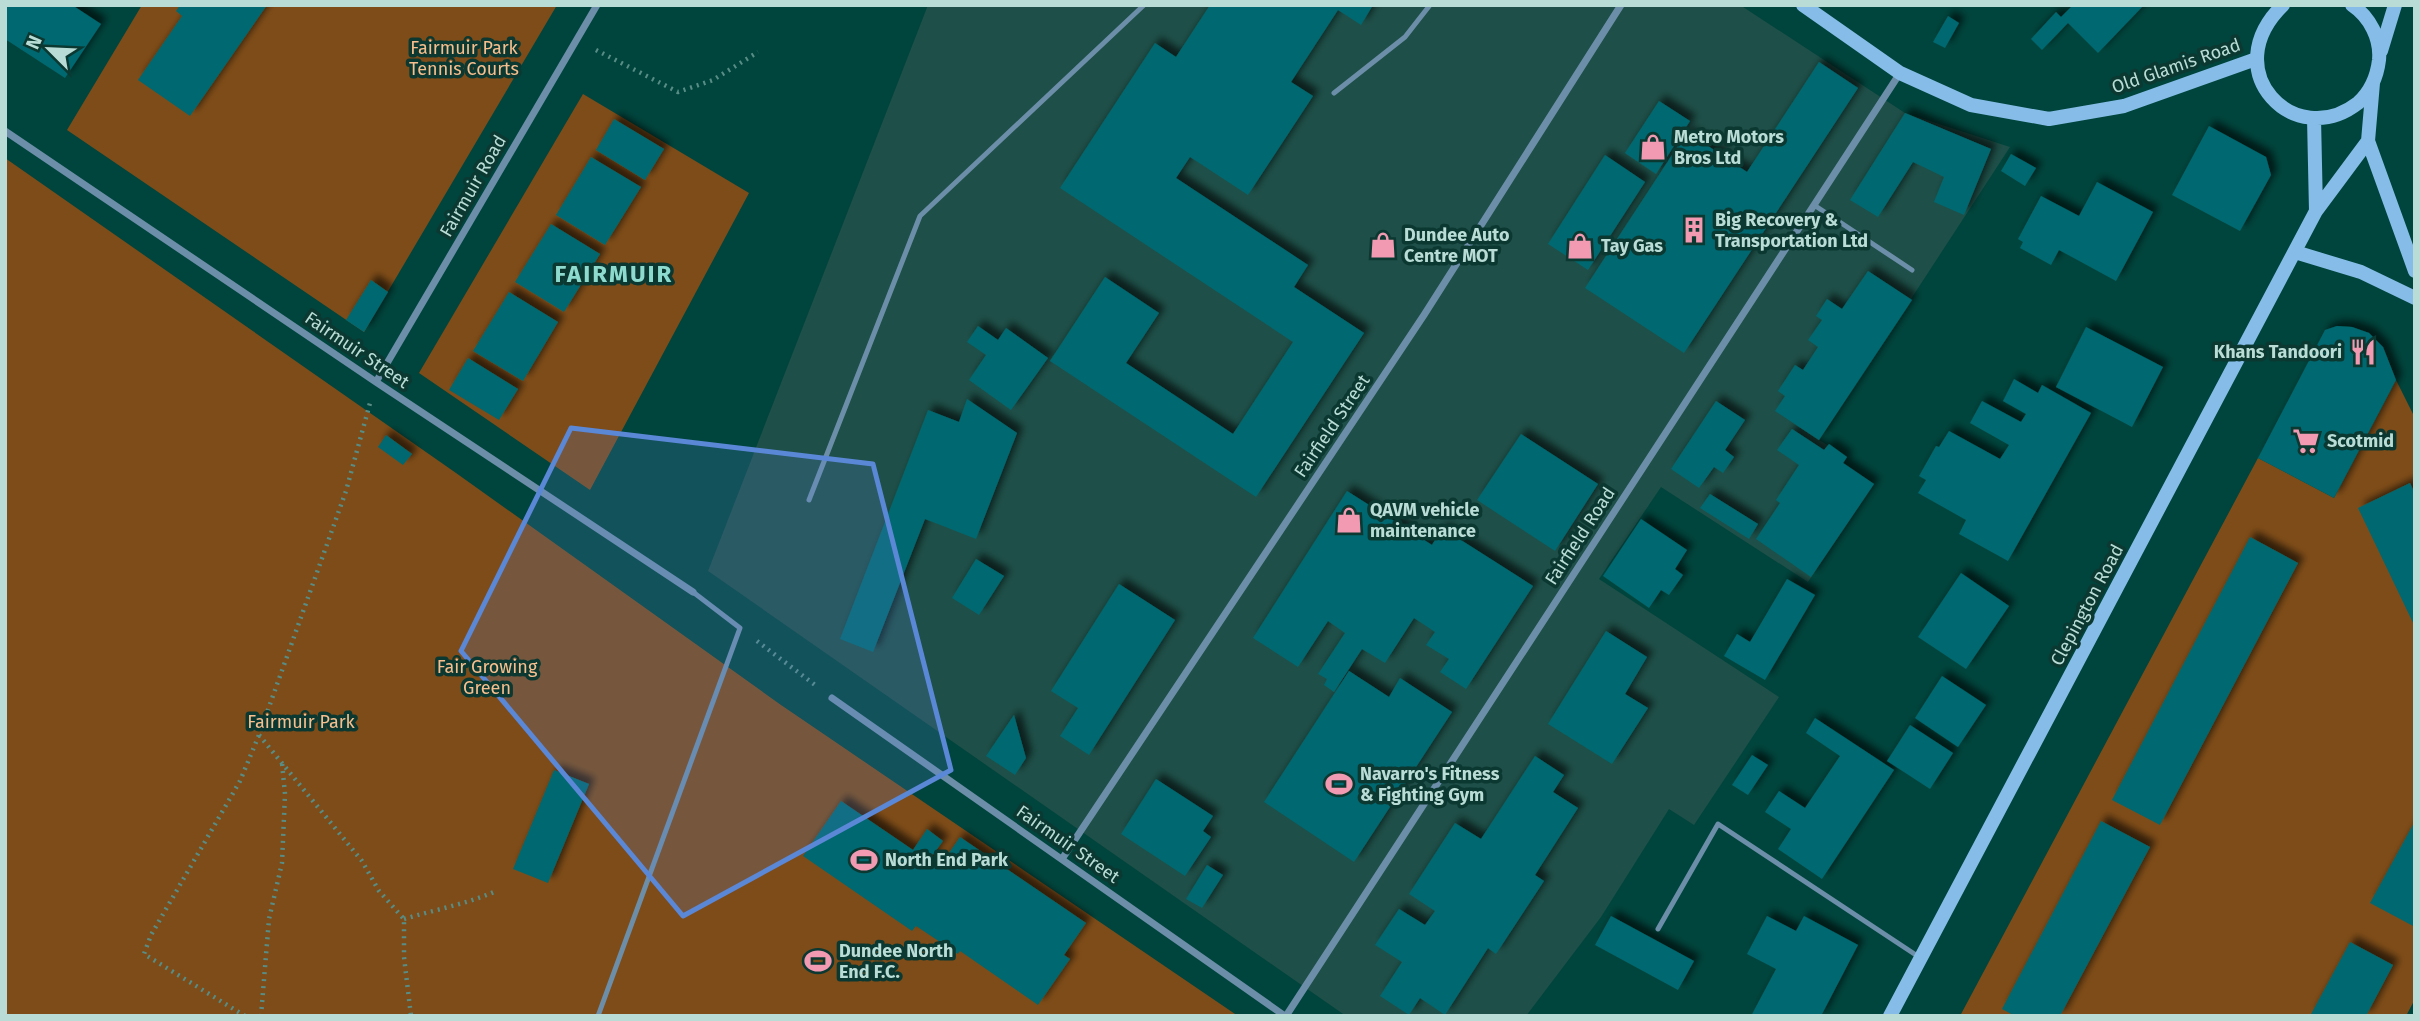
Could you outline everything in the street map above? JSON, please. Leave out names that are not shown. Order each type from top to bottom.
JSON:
[{"type":"street","name":"Fairmuir Road","points":[[376,382],[597,5]]},
{"type":"street","name":"Fairfield Street","points":[[1062,859],[1424,315],[1621,5]]},
{"type":"street","name":"Old Glamis Road","points":[[1803,5],[1900,73],[1971,105],[2049,119],[2124,106],[2256,59]]},
{"type":"street","points":[[2283,5],[2269,19],[2259,38],[2256,59],[2264,87],[2285,109],[2314,118],[2332,116],[2349,109],[2363,98],[2373,83]]},
{"type":"street","points":[[2352,5],[2368,21],[2377,37],[2379,56]]},
{"type":"street","points":[[2395,5],[2373,83],[2368,141],[2415,271]]},
{"type":"street","name":"Fairfield Road","points":[[1286,1016],[1900,73]]},
{"type":"street","name":"Clepington Road","points":[[2314,118],[2316,211]]},
{"type":"street","name":"Fairmuir Street","points":[[5,131],[693,592]]},
{"type":"street","name":"Clepington Road","points":[[1890,1016],[2316,211],[2368,141]]},
{"type":"street","points":[[2295,251],[2361,272],[2415,298]]},
{"type":"street","name":"Fairmuir Street","points":[[832,698],[1286,1016]]},
{"type":"lane","points":[[809,500],[920,216],[1144,5]]},
{"type":"lane","points":[[1334,93],[1405,37],[1430,5]]},
{"type":"lane","points":[[1814,205],[1912,270]]},
{"type":"lane","points":[[598,1016],[740,628],[693,592]]},
{"type":"lane","points":[[1658,929],[1718,824],[1921,958]]},
{"type":"path","points":[[578,39],[678,92],[713,80],[758,52]]},
{"type":"path","points":[[245,1016],[145,954],[151,935],[240,781],[259,735],[346,491],[376,382]]},
{"type":"path","points":[[740,628],[832,698]]},
{"type":"path","points":[[259,735],[362,861],[379,891],[404,919],[404,957],[411,1016]]},
{"type":"path","points":[[261,1016],[269,919],[282,863],[285,794],[281,763]]},
{"type":"path","points":[[404,919],[449,905],[474,901],[494,892]]},
{"type":"highlighted area","points":[[571,428],[873,464],[951,770],[683,916],[461,651]]},
{"type":"shaded area","points":[[928,5],[1740,5],[1905,113],[2010,147],[1819,440],[1847,457],[1844,463],[1874,484],[1808,582],[1661,487],[1599,579],[1779,697],[1694,825],[1669,809],[1601,917],[1526,1016],[1346,1016],[708,571]]},
{"type":"green space","name":"Fairmuir Park Tennis Courts","points":[[142,5],[557,5],[364,332],[67,130]]},
{"type":"green space","points":[[583,94],[749,193],[590,490],[419,373]]},
{"type":"green space","name":"Fairmuir Park","points":[[5,158],[456,473],[781,705],[1238,1016],[5,1016]]},
{"type":"green space","points":[[2396,380],[2415,418],[2415,999],[2406,1016],[1960,1016],[2258,458],[2334,498]]},
{"type":"building","points":[[5,5],[72,5],[101,24],[65,78],[5,39]]},
{"type":"building","points":[[180,5],[267,5],[190,116],[138,80],[182,16],[176,11]]},
{"type":"building","points":[[1210,5],[1373,5],[1361,25],[1338,10],[1291,82],[1313,96],[1248,195],[1190,157],[1176,178],[1308,265],[1294,287],[1364,333],[1256,497],[1050,361],[1105,277],[1159,313],[1126,363],[1233,434],[1293,342],[1060,188],[1155,43],[1176,57]]},
{"type":"building","points":[[2073,5],[2144,5],[2098,53],[2068,23],[2042,50],[2031,39],[2056,12],[2061,17]]},
{"type":"building","points":[[1948,16],[1959,23],[1945,48],[1933,42]]},
{"type":"building","name":"Big Recovery & Transportation Ltd","points":[[1819,62],[1858,88],[1684,353],[1585,288],[1687,132],[1747,172]]},
{"type":"building","points":[[1659,101],[1690,121],[1656,174],[1625,153]]},
{"type":"building","points":[[1905,113],[1991,149],[1964,215],[1934,202],[1944,177],[1913,162],[1878,217],[1850,200]]},
{"type":"building","points":[[614,119],[664,149],[645,180],[596,150]]},
{"type":"building","points":[[2209,126],[2266,157],[2271,175],[2240,231],[2172,195]]},
{"type":"building","points":[[2011,154],[2036,168],[2025,186],[2001,171]]},
{"type":"building","points":[[1605,155],[1645,182],[1588,270],[1548,244]]},
{"type":"building","points":[[591,157],[641,187],[605,245],[556,215]]},
{"type":"building","points":[[2097,182],[2153,212],[2116,281],[2059,250],[2051,265],[2020,248],[2023,242],[2018,239],[2041,196],[2079,216]]},
{"type":"building","points":[[551,224],[600,254],[564,312],[515,282]]},
{"type":"building","points":[[1868,271],[1912,300],[1819,440],[1775,411],[1785,396],[1778,391],[1795,365],[1803,370],[1818,347],[1808,340],[1822,320],[1816,316],[1827,299],[1842,309]]},
{"type":"building","points":[[371,280],[388,292],[364,332],[346,320]]},
{"type":"building","points":[[509,292],[558,322],[523,381],[473,351]]},
{"type":"building","points":[[978,326],[998,340],[1006,328],[1048,358],[1011,410],[969,380],[986,355],[967,342]]},
{"type":"building","points":[[2337,326],[2352,327],[2369,333],[2383,347],[2396,380],[2334,498],[2258,458],[2325,330]]},
{"type":"building","points":[[2086,327],[2163,367],[2132,427],[2056,387]]},
{"type":"building","points":[[468,358],[518,389],[499,420],[449,390]]},
{"type":"building","points":[[2014,379],[2038,393],[2042,385],[2091,413],[2008,561],[1959,534],[1966,520],[1918,493],[1926,480],[1919,476],[1936,446],[1939,447],[1949,431],[2000,459],[2009,445],[1970,423],[1982,401],[2021,422],[2026,414],[2003,401]]},
{"type":"building","points":[[967,399],[1017,433],[976,539],[925,519],[873,652],[840,639],[928,410],[959,422]]},
{"type":"building","points":[[1716,401],[1745,420],[1725,450],[1734,457],[1723,473],[1714,467],[1699,488],[1671,469]]},
{"type":"building","points":[[1792,429],[1824,450],[1829,444],[1847,457],[1843,463],[1874,484],[1811,577],[1756,539],[1780,503],[1776,500],[1799,465],[1777,450]]},
{"type":"building","points":[[1521,434],[1598,484],[1555,551],[1477,500]]},
{"type":"building","points":[[386,435],[412,454],[403,465],[378,447]]},
{"type":"building","points":[[2410,483],[2415,494],[2415,627],[2358,508]]},
{"type":"building","points":[[1347,491],[1432,545],[1442,528],[1533,586],[1466,689],[1440,672],[1449,659],[1426,645],[1435,632],[1414,618],[1385,663],[1362,649],[1334,692],[1324,685],[1327,679],[1318,674],[1345,633],[1328,621],[1298,667],[1253,638]]},
{"type":"building","points":[[1710,494],[1758,524],[1749,539],[1700,508]]},
{"type":"building","points":[[1641,519],[1687,550],[1675,569],[1683,575],[1669,595],[1661,590],[1649,608],[1603,576]]},
{"type":"building","points":[[2250,537],[2298,563],[2160,825],[2112,800]]},
{"type":"building","points":[[976,559],[1004,576],[979,615],[952,598]]},
{"type":"building","points":[[1961,573],[2009,606],[1966,669],[1918,637]]},
{"type":"building","points":[[1787,579],[1815,595],[1765,680],[1724,656],[1737,634],[1750,642]]},
{"type":"building","points":[[1119,584],[1175,620],[1089,755],[1060,736],[1078,708],[1051,691]]},
{"type":"building","points":[[1606,631],[1647,657],[1625,694],[1648,708],[1612,764],[1548,724]]},
{"type":"building","points":[[1349,671],[1389,697],[1400,678],[1452,712],[1354,862],[1264,802]]},
{"type":"building","points":[[1942,676],[1986,705],[1958,747],[1915,718]]},
{"type":"building","points":[[1014,715],[1026,758],[1015,775],[986,756]]},
{"type":"building","points":[[1815,718],[1894,770],[1822,879],[1778,849],[1791,829],[1765,812],[1779,791],[1805,808],[1840,756],[1806,733]]},
{"type":"building","points":[[1910,725],[1953,753],[1930,789],[1887,761]]},
{"type":"building","points":[[1752,755],[1768,765],[1748,795],[1732,785]]},
{"type":"building","points":[[1535,756],[1564,775],[1553,792],[1578,808],[1535,875],[1544,881],[1496,954],[1488,948],[1445,1015],[1420,998],[1409,1015],[1380,996],[1402,962],[1375,945],[1399,909],[1425,925],[1435,911],[1409,894],[1455,823],[1481,839]]},
{"type":"building","points":[[554,770],[589,784],[548,883],[513,869]]},
{"type":"building","points":[[1156,779],[1213,816],[1203,831],[1211,837],[1185,876],[1121,834]]},
{"type":"building","points":[[841,801],[913,850],[927,829],[943,841],[932,856],[942,863],[960,837],[1086,923],[1064,955],[1070,959],[1038,1005],[960,951],[958,954],[916,926],[912,931],[803,856]]},
{"type":"building","points":[[2101,821],[2150,847],[2060,1016],[2015,1016],[2002,1009]]},
{"type":"building","points":[[2415,821],[2415,927],[2370,903]]},
{"type":"building","points":[[1207,865],[1223,875],[1202,908],[1186,899]]},
{"type":"building","points":[[1611,916],[1694,961],[1678,990],[1595,945]]},
{"type":"building","points":[[1767,916],[1796,931],[1804,916],[1858,945],[1821,1016],[1751,1016],[1776,969],[1747,954]]},
{"type":"building","points":[[2350,942],[2393,965],[2366,1016],[2310,1016]]},
{"type":"place","name":"Metro Motors Bros Ltd","points":[[1653,147]]},
{"type":"place","name":"Big Recovery & Transportation Ltd","points":[[1694,230]]},
{"type":"place","name":"Dundee Auto Centre MOT","points":[[1383,245]]},
{"type":"place","name":"Tay Gas","points":[[1580,246]]},
{"type":"place","name":"Khans Tandoori","points":[[2363,352]]},
{"type":"place","name":"Scotmid","points":[[2306,441]]},
{"type":"place","name":"QAVM vehicle maintenance","points":[[1349,520]]},
{"type":"place","name":"Navarro's Fitness & Fighting Gym","points":[[1339,784]]},
{"type":"place","name":"North End Park","points":[[864,860]]},
{"type":"place","name":"Dundee North End F.C.","points":[[818,961]]},
{"type":"district","name":"FAIRMUIR","points":[[614,274]]},
{"type":"park label","name":"Fair Growing Green","points":[[487,677]]}]
